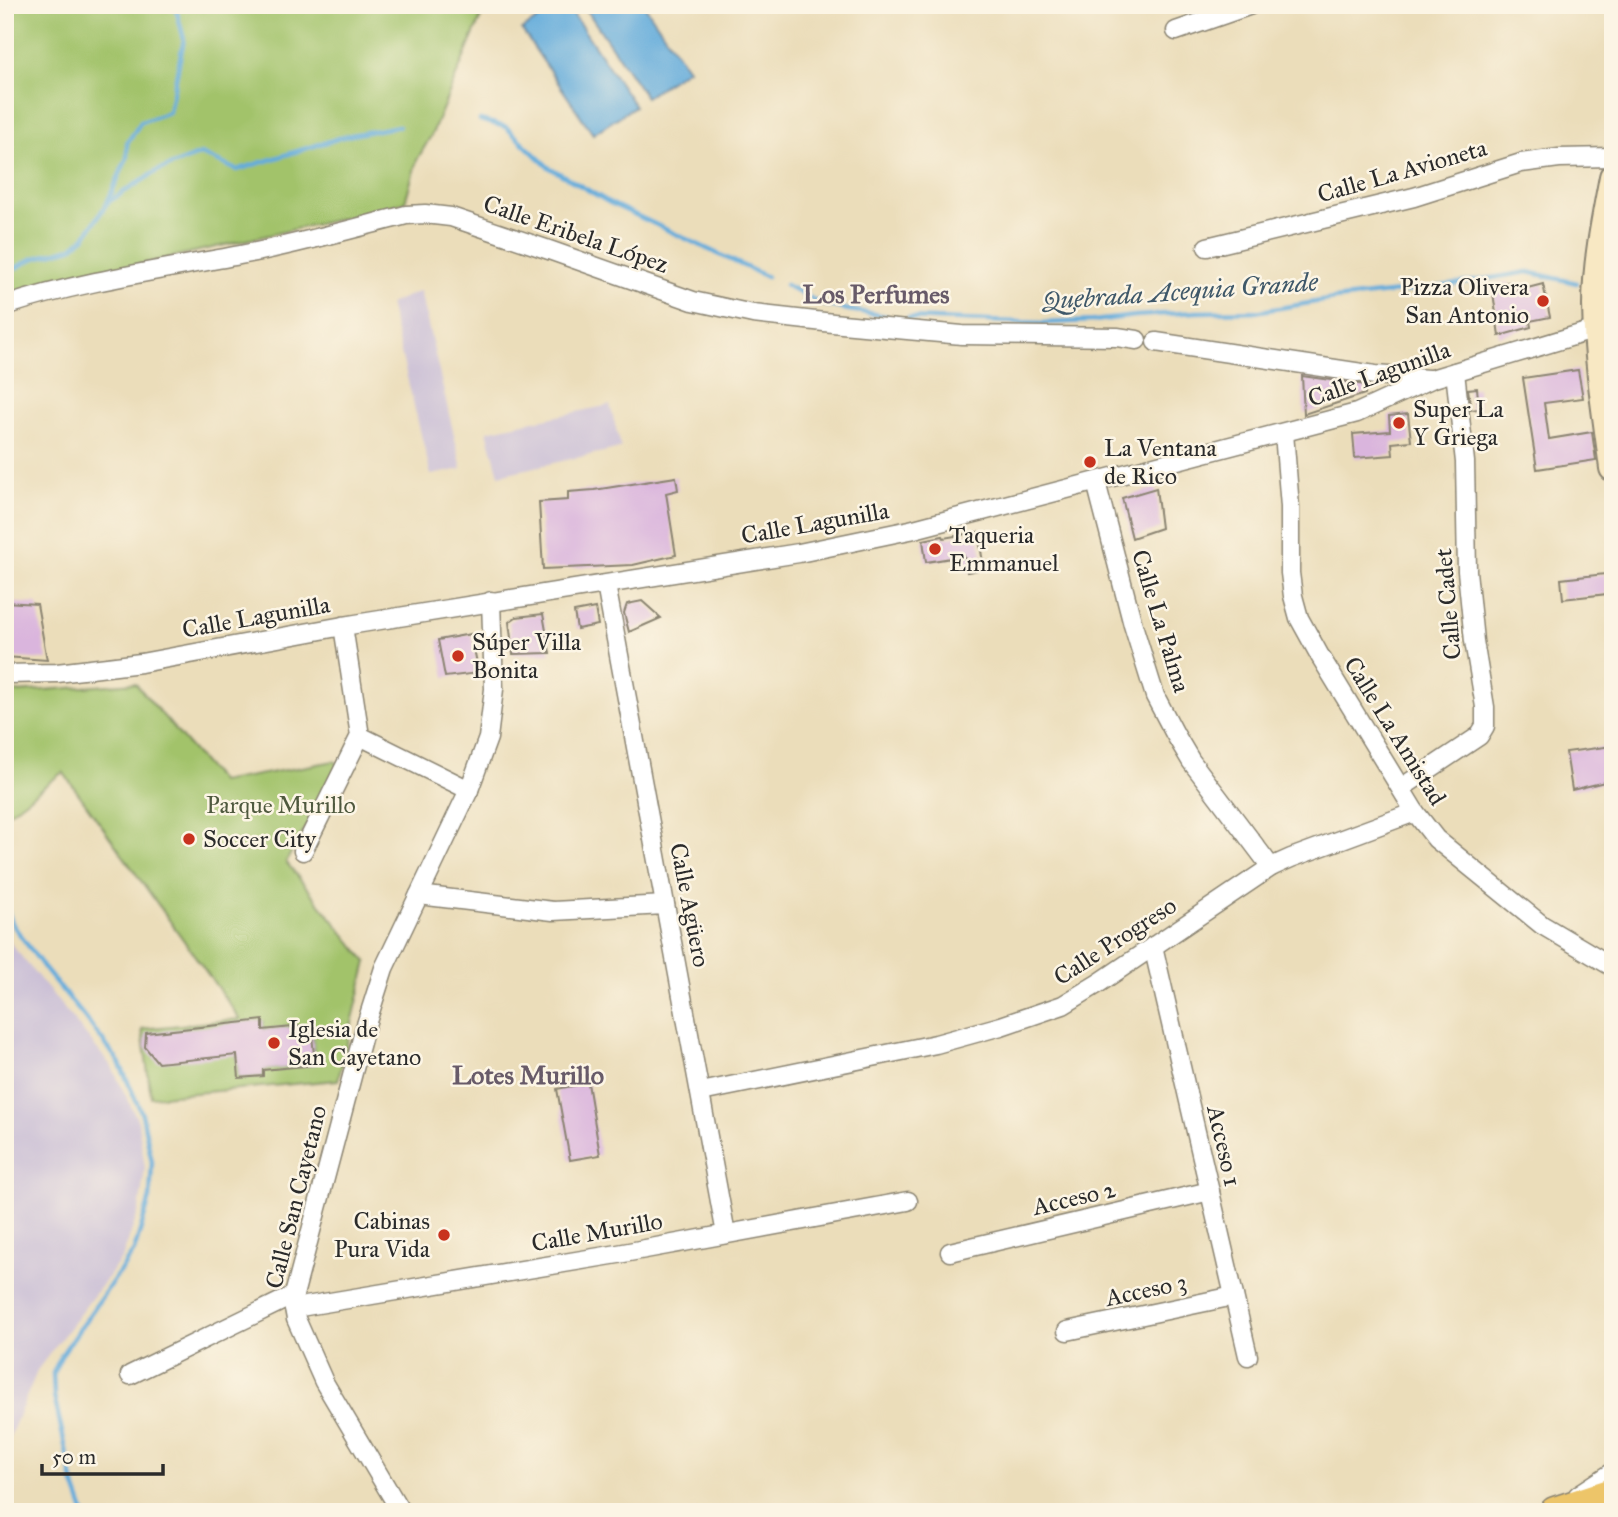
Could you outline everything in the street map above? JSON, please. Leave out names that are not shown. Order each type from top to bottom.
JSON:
[{"type":"highway","points":[[1554,1512],[1613,1493]]},
{"type":"main road","points":[[1613,177],[1606,213],[1603,288],[1603,385],[1613,468]]},
{"type":"main road","points":[[1603,385],[1613,350]]},
{"type":"street","points":[[1176,31],[1251,5]]},
{"type":"street","name":"Calle La Avioneta","points":[[1207,247],[1414,197],[1521,163],[1559,158],[1613,157]]},
{"type":"street","name":"Calle Eribela López","points":[[5,306],[128,275],[243,255],[406,215],[425,214],[452,217],[693,301],[753,314],[962,335],[1117,337],[1137,340]]},
{"type":"street","name":"Calle Lagunilla","points":[[5,674],[57,673],[141,663],[491,601],[799,553],[910,530],[1357,413],[1431,379],[1605,326]]},
{"type":"street","points":[[1156,342],[1375,375],[1431,379]]},
{"type":"street","name":"Calle Cadet","points":[[1401,788],[1479,736],[1485,726],[1467,571],[1465,462],[1455,372]]},
{"type":"street","name":"Calle La Amistad","points":[[1283,433],[1290,507],[1290,573],[1299,618],[1415,811],[1436,839],[1542,925],[1613,967]]},
{"type":"street","name":"Calle La Palma","points":[[1096,482],[1155,696],[1191,761],[1271,867]]},
{"type":"street","name":"Calle Agüero","points":[[606,584],[726,1234]]},
{"type":"street","name":"Calle San Cayetano","points":[[401,1512],[324,1382],[296,1319],[294,1302],[368,1018],[384,968],[469,790],[488,738],[494,689],[491,601]]},
{"type":"street","points":[[303,851],[359,736],[343,626]]},
{"type":"street","points":[[359,736],[469,790]]},
{"type":"street","name":"Calle Progreso","points":[[701,1093],[936,1044],[1063,1005],[1271,867],[1415,811]]},
{"type":"street","points":[[419,895],[553,911],[665,905]]},
{"type":"street","name":"Acceso 1","points":[[1153,946],[1248,1356]]},
{"type":"street","name":"Acceso 2","points":[[950,1252],[1210,1191]]},
{"type":"street","name":"Calle Murillo","points":[[130,1375],[294,1302],[726,1234],[908,1201]]},
{"type":"street","name":"Acceso 3","points":[[1067,1331],[1234,1296]]},
{"type":"street","points":[[1554,1512],[1613,1472]]},
{"type":"shaded area","points":[[420,291],[462,469],[431,475],[389,304]]},
{"type":"shaded area","points":[[610,405],[621,448],[499,475],[487,431]]},
{"type":"shaded area","points":[[5,929],[12,945],[112,1067],[138,1121],[145,1168],[139,1210],[122,1258],[38,1369],[5,1448]]},
{"type":"green space","points":[[5,5],[486,5],[432,134],[417,160],[405,202],[5,295]]},
{"type":"green space","name":"Soccer City","points":[[135,683],[220,782],[334,761],[340,765],[286,862],[367,962],[338,1080],[151,1097],[142,1029],[240,1019],[63,772],[5,816],[5,693]],"holes":[[[263,1021],[263,1030],[311,1026],[315,1064],[263,1070],[263,1076],[239,1078],[234,1024]]]},
{"type":"water","points":[[559,5],[567,5],[635,106],[593,134],[522,30]]},
{"type":"water","points":[[583,5],[644,5],[688,69],[646,97]]},
{"type":"building","points":[[1509,282],[1512,292],[1543,284],[1550,317],[1530,321],[1531,327],[1499,336],[1492,285]]},
{"type":"building","points":[[1578,370],[1583,398],[1544,403],[1549,439],[1592,432],[1596,460],[1537,469],[1523,378]]},
{"type":"building","points":[[1302,376],[1366,385],[1365,394],[1304,414]]},
{"type":"building","points":[[1477,388],[1479,409],[1471,410],[1468,389]]},
{"type":"building","points":[[1408,414],[1411,441],[1392,443],[1393,455],[1355,458],[1353,434],[1390,431],[1389,416]]},
{"type":"building","points":[[676,477],[678,490],[666,493],[676,555],[633,565],[543,569],[539,502],[568,500],[568,492]]},
{"type":"building","points":[[1156,488],[1161,528],[1132,538],[1122,498]]},
{"type":"building","points":[[978,532],[984,569],[967,572],[964,556],[926,562],[923,540]]},
{"type":"building","points":[[1605,574],[1607,594],[1563,599],[1561,579]]},
{"type":"building","points":[[642,601],[661,618],[629,632],[624,613],[627,604]]},
{"type":"building","points":[[5,602],[37,604],[47,660],[5,657]]},
{"type":"building","points":[[595,608],[598,625],[577,629],[574,612]]},
{"type":"building","points":[[543,614],[550,653],[513,654],[509,622],[516,617]]},
{"type":"building","name":"Súper Villa Bonita","points":[[471,634],[479,673],[445,677],[438,640]]},
{"type":"building","points":[[1613,746],[1613,780],[1572,790],[1566,752]]},
{"type":"building","points":[[263,1020],[263,1030],[311,1025],[315,1065],[263,1070],[263,1076],[239,1078],[237,1055],[158,1063],[145,1047],[146,1033]]},
{"type":"building","points":[[588,1083],[600,1155],[570,1160],[557,1089]]},
{"type":"waterway","points":[[5,274],[32,259],[71,248],[85,237],[107,203],[127,158],[127,143],[141,122],[169,112],[184,39],[175,5]]},
{"type":"waterway","name":"Quebrada Acequia Grande","points":[[480,120],[506,127],[547,166],[610,203],[767,277]]},
{"type":"waterway","name":"Quebrada Acequia Grande","points":[[108,202],[157,171],[201,154],[237,170],[346,136],[399,126]]},
{"type":"waterway","name":"Quebrada Acequia Grande","points":[[908,318],[1043,323],[1196,312],[1261,311],[1528,272],[1577,283]]},
{"type":"waterway","name":"Quebrada Acequia Grande","points":[[786,285],[821,304],[886,316]]},
{"type":"waterway","points":[[5,904],[13,925],[119,1062],[142,1114],[152,1162],[150,1198],[134,1251],[62,1354],[53,1373],[54,1396],[73,1481],[84,1512]]},
{"type":"place","name":"Pizza Olivera San Antonio","points":[[1543,301]]},
{"type":"place","name":"Super La Y Griega","points":[[1399,423]]},
{"type":"place","name":"La Ventana de Rico","points":[[1090,462]]},
{"type":"place","name":"Taqueria Emmanuel","points":[[935,549]]},
{"type":"place","name":"Súper Villa Bonita","points":[[458,656]]},
{"type":"place","name":"Soccer City","points":[[189,839]]},
{"type":"place","name":"Iglesia de San Cayetano","points":[[274,1043]]},
{"type":"place","name":"Cabinas Pura Vida","points":[[444,1235]]},
{"type":"district","name":"Los Perfumes","points":[[876,294]]},
{"type":"district","name":"Lotes Murillo","points":[[528,1075]]},
{"type":"park label","name":"Parque Murillo","points":[[281,805]]}]
